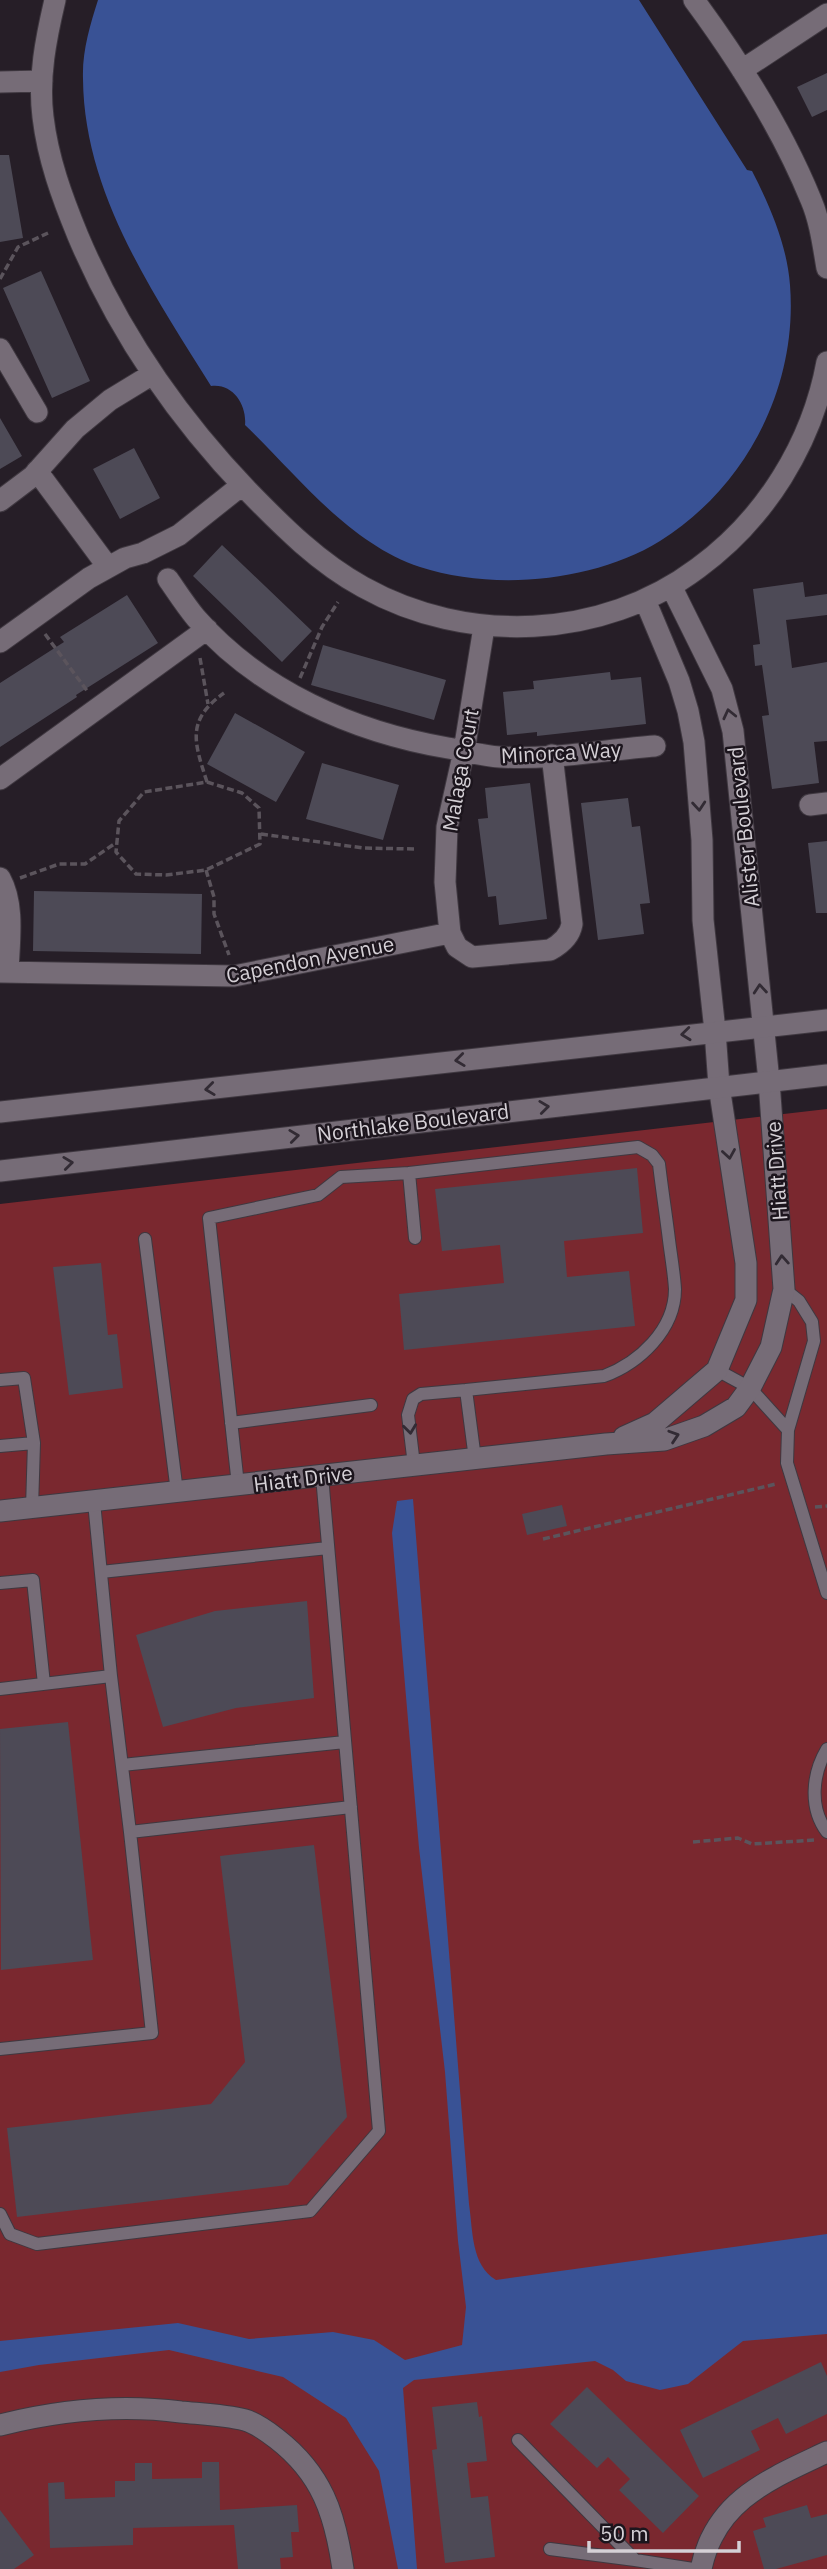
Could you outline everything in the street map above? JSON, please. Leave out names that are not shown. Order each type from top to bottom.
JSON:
[{"type":"street","points":[[55,0],[43,62],[43,117],[50,158],[62,199],[94,275],[151,375],[216,457],[300,542],[332,568],[364,588],[422,613],[484,627],[526,627],[576,622],[659,593],[713,557],[760,511],[802,439],[827,363]]},
{"type":"street","points":[[694,0],[742,70],[784,143],[811,200],[827,268]]},
{"type":"street","points":[[742,70],[827,14]]},
{"type":"street","points":[[0,82],[42,80]]},
{"type":"street","points":[[3,360],[37,412]]},
{"type":"street","points":[[0,501],[37,471],[75,429],[125,390],[151,375]]},
{"type":"street","points":[[37,471],[107,567]]},
{"type":"street","points":[[0,642],[107,567],[178,535],[242,485]]},
{"type":"street","name":"Minorca Way","points":[[168,579],[202,633],[304,702],[344,720],[417,743],[499,757],[655,746]]},
{"type":"street","name":"Alister Boulevard","points":[[659,593],[719,682],[728,708],[747,860],[769,1081]]},
{"type":"street","name":"Alister Boulevard","points":[[659,593],[694,742],[702,840],[703,920],[719,1086]]},
{"type":"street","name":"Malaga Court","points":[[450,933],[445,882],[447,827],[464,751],[484,627]]},
{"type":"street","points":[[0,779],[202,633]]},
{"type":"street","points":[[450,933],[457,947],[464,953],[472,957],[485,957],[550,950],[558,946],[571,930],[552,755]]},
{"type":"street","points":[[4,972],[9,879]]},
{"type":"street","name":"Capendon Avenue","points":[[4,972],[234,976],[450,933]]},
{"type":"street","points":[[0,1112],[827,1020]]},
{"type":"street","name":"Northlake Boulevard","points":[[0,1171],[827,1075]]},
{"type":"street","name":"Hiatt Drive","points":[[0,1511],[606,1444],[664,1440],[704,1426],[736,1407],[750,1388],[771,1347],[784,1289],[769,1081]]},
{"type":"street","name":"Hiatt Drive","points":[[606,1444],[655,1423],[717,1370],[746,1300],[747,1262],[719,1086]]},
{"type":"street","points":[[0,2425],[65,2412],[111,2408],[162,2409],[246,2420],[287,2447],[312,2475],[334,2521],[343,2569]]},
{"type":"street","points":[[701,2569],[714,2532],[744,2496],[771,2478],[827,2452]]},
{"type":"lane","points":[[238,1485],[209,1218],[318,1195],[341,1177],[409,1173],[638,1147],[652,1154],[659,1164],[675,1291],[668,1318],[650,1347],[618,1371],[604,1376],[421,1394],[413,1399],[408,1415],[414,1465]]},
{"type":"lane","points":[[409,1173],[415,1238]]},
{"type":"lane","points":[[145,1239],[177,1492]]},
{"type":"lane","points":[[784,1289],[800,1301],[812,1322],[814,1341],[788,1430],[786,1463],[827,1593]]},
{"type":"lane","points":[[717,1370],[750,1388],[788,1430]]},
{"type":"lane","points":[[0,1380],[24,1378],[34,1443],[32,1508]]},
{"type":"lane","points":[[466,1390],[475,1459]]},
{"type":"lane","points":[[231,1423],[372,1405]]},
{"type":"lane","points":[[0,1446],[34,1443]]},
{"type":"lane","points":[[0,2214],[10,2234],[37,2244],[310,2211],[379,2131],[322,1476]]},
{"type":"lane","points":[[0,2049],[152,2033],[94,1502]]},
{"type":"lane","points":[[101,1572],[328,1548]]},
{"type":"lane","points":[[0,1583],[33,1580],[44,1684]]},
{"type":"lane","points":[[0,1689],[111,1676]]},
{"type":"lane","points":[[122,1765],[345,1742]]},
{"type":"lane","points":[[827,1749],[814,1783],[816,1809],[827,1832]]},
{"type":"lane","points":[[130,1832],[351,1807]]},
{"type":"lane","points":[[518,2441],[635,2560]]},
{"type":"lane","points":[[550,2549],[693,2569]]},
{"type":"path","points":[[0,279],[18,247],[48,233]]},
{"type":"path","points":[[296,685],[322,627],[338,602]]},
{"type":"path","points":[[41,629],[99,707]]},
{"type":"path","points":[[202,633],[208,704]]},
{"type":"path","points":[[206,782],[195,748],[196,724],[208,704],[224,692]]},
{"type":"path","points":[[206,782],[242,793],[259,808],[261,834],[260,844],[206,870],[166,875],[136,874],[116,852],[119,821],[144,792],[206,782]]},
{"type":"path","points":[[261,834],[363,848],[414,849]]},
{"type":"path","points":[[9,879],[59,864],[85,864],[117,842]]},
{"type":"path","points":[[206,870],[214,897],[214,914],[228,950],[234,976]]},
{"type":"path","points":[[543,1539],[792,1480]]},
{"type":"path","points":[[693,1842],[738,1838],[752,1844],[827,1839]]},
{"type":"shaded area","points":[[827,1109],[827,2569],[0,2569],[0,1204]]},
{"type":"water","points":[[98,0],[639,0],[747,170],[752,171],[771,212],[785,255],[790,285],[790,323],[785,360],[775,397],[760,431],[741,463],[718,493],[691,519],[660,541],[634,555],[574,574],[511,580],[479,579],[420,567],[370,542],[325,506],[245,425],[244,410],[232,392],[219,386],[211,386],[145,278],[109,202],[95,162],[86,121],[84,59]]},
{"type":"water","points":[[413,1499],[469,2204],[475,2246],[482,2266],[496,2280],[827,2234],[827,2334],[743,2341],[688,2384],[660,2390],[626,2381],[613,2370],[595,2361],[414,2380],[403,2388],[417,2569],[398,2569],[379,2471],[346,2418],[283,2377],[169,2350],[0,2372],[0,2341],[178,2323],[249,2339],[333,2332],[374,2340],[405,2360],[462,2345],[466,2307],[445,2072],[419,1848],[392,1533],[397,1501]]},
{"type":"building","points":[[827,73],[827,110],[812,117],[797,87]]},
{"type":"building","points":[[0,155],[9,155],[23,238],[0,242]]},
{"type":"building","points":[[41,271],[90,381],[52,398],[3,288]]},
{"type":"building","points":[[0,418],[22,456],[0,469]]},
{"type":"building","points":[[134,448],[160,498],[120,519],[93,469]]},
{"type":"building","points":[[222,545],[312,631],[282,662],[193,576]]},
{"type":"building","points":[[803,582],[805,597],[827,594],[827,615],[786,620],[792,668],[827,662],[827,741],[814,742],[819,783],[772,789],[762,716],[769,715],[762,665],[755,666],[753,645],[760,644],[753,589]]},
{"type":"building","points":[[127,595],[158,643],[0,747],[0,683],[64,642],[60,637]]},
{"type":"building","points":[[323,645],[446,680],[434,720],[311,685]]},
{"type":"building","points":[[610,672],[611,680],[641,677],[646,724],[537,736],[537,732],[507,735],[503,692],[534,689],[533,681]]},
{"type":"building","points":[[235,713],[305,752],[276,802],[207,764]]},
{"type":"building","points":[[322,763],[399,785],[383,840],[306,819]]},
{"type":"building","points":[[530,783],[547,919],[499,925],[496,896],[488,897],[478,819],[488,818],[485,788]]},
{"type":"building","points":[[628,798],[632,827],[640,826],[650,903],[640,904],[644,934],[598,940],[581,803]]},
{"type":"building","points":[[827,841],[827,913],[816,913],[808,843]]},
{"type":"building","points":[[34,891],[202,894],[201,954],[33,951]]},
{"type":"building","points":[[637,1168],[643,1233],[564,1241],[567,1277],[629,1271],[635,1326],[404,1350],[399,1294],[504,1283],[500,1245],[442,1251],[435,1189]]},
{"type":"building","points":[[101,1263],[108,1335],[117,1334],[123,1388],[69,1395],[53,1267]]},
{"type":"building","points":[[562,1505],[567,1526],[527,1535],[522,1514]]},
{"type":"building","points":[[307,1601],[314,1698],[236,1708],[163,1727],[136,1635],[215,1611]]},
{"type":"building","points":[[68,1722],[93,1960],[1,1970],[0,1729]]},
{"type":"building","points":[[314,1845],[347,2117],[288,2185],[17,2217],[7,2128],[211,2104],[245,2062],[220,1856]]},
{"type":"building","points":[[821,2362],[827,2376],[827,2414],[786,2434],[778,2418],[751,2431],[760,2450],[703,2478],[680,2430]]},
{"type":"building","points":[[587,2387],[699,2496],[663,2533],[619,2490],[630,2479],[608,2457],[597,2468],[550,2424]]},
{"type":"building","points":[[477,2402],[479,2417],[482,2416],[487,2461],[467,2463],[471,2498],[488,2496],[495,2557],[445,2563],[432,2450],[437,2449],[432,2407]]},
{"type":"building","points":[[202,2462],[219,2462],[220,2510],[297,2505],[299,2532],[291,2532],[293,2557],[280,2558],[281,2569],[238,2569],[234,2525],[133,2528],[133,2545],[50,2548],[48,2483],[64,2482],[65,2499],[115,2497],[115,2481],[135,2481],[135,2463],[152,2463],[152,2479],[202,2478]]},
{"type":"building","points":[[807,2505],[811,2518],[827,2514],[827,2555],[776,2569],[764,2569],[753,2531],[766,2527],[763,2518]]},
{"type":"building","points":[[0,2510],[34,2555],[14,2569],[0,2569]]}]
